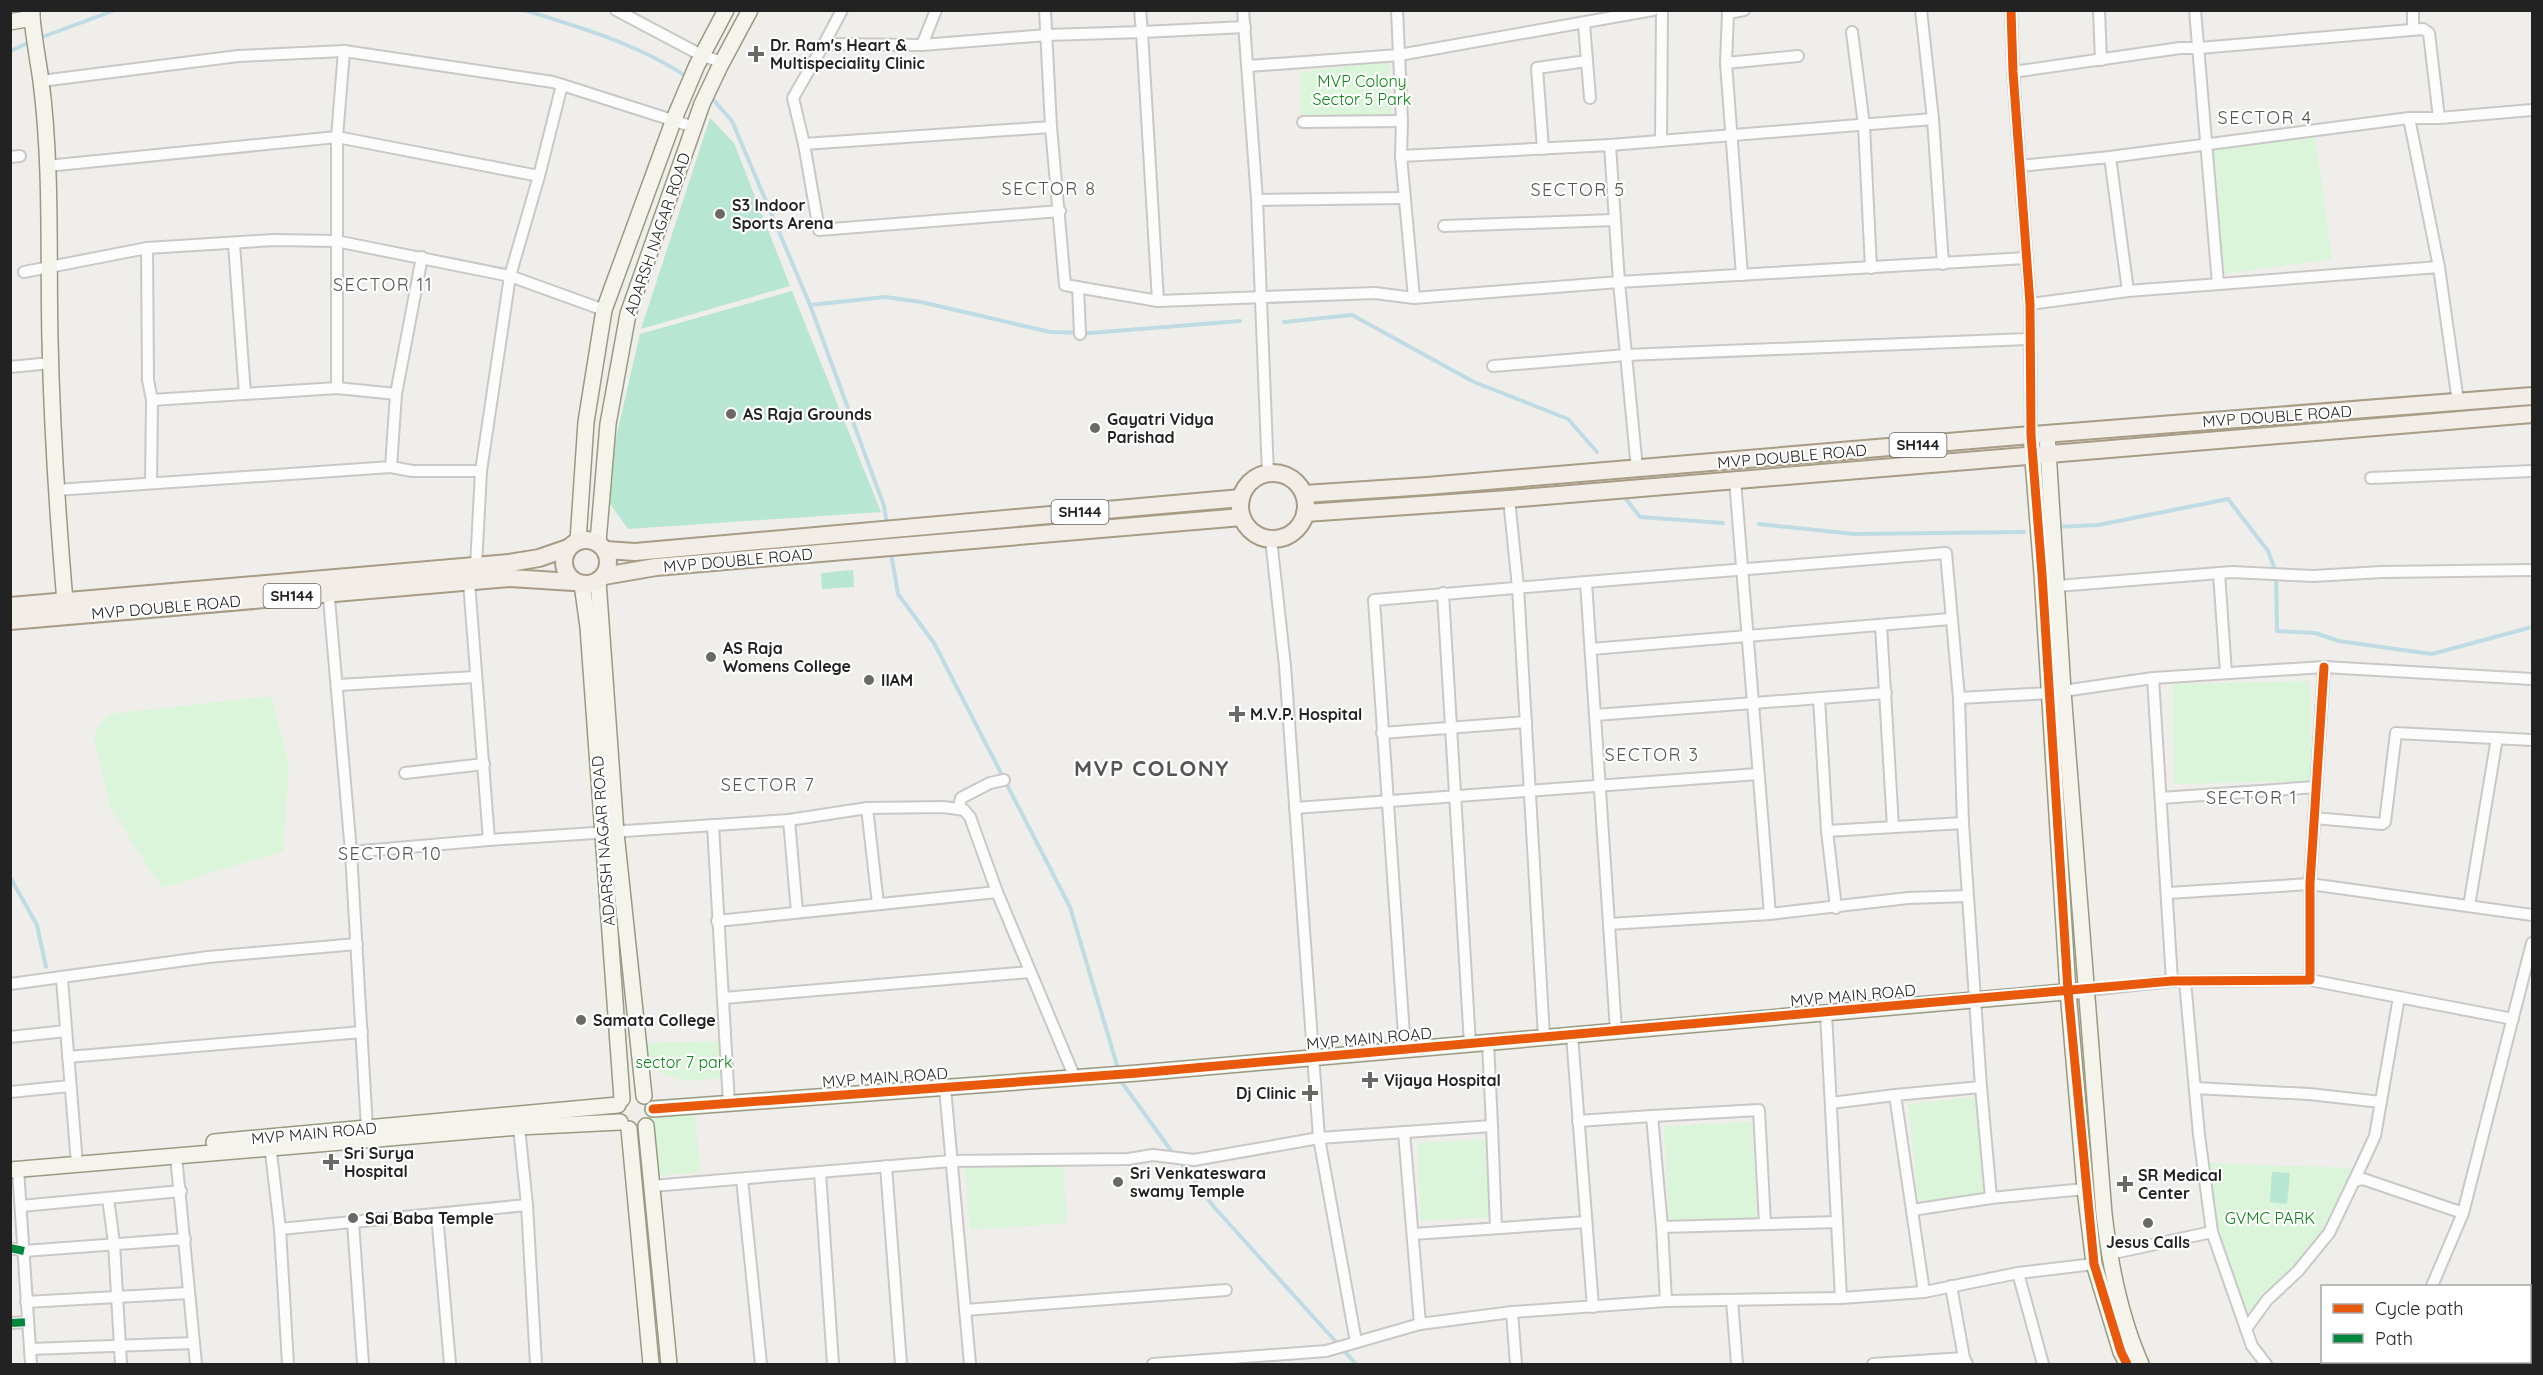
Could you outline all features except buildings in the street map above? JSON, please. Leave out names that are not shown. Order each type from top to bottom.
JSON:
[{"type":"main road","name":"MVP DOUBLE ROAD","points":[[1304,494],[1509,480],[2039,434],[2532,396]]},
{"type":"main road","name":"MVP DOUBLE ROAD","points":[[1305,513],[1509,500],[2532,414]]},
{"type":"main road","points":[[2289,415],[2291,434]]},
{"type":"main road","points":[[2160,425],[2162,445]]},
{"type":"main road","points":[[1268,474],[1279,474],[1289,478],[1304,494],[1305,513],[1301,524],[1283,538],[1271,539],[1253,533],[1242,517],[1241,498],[1251,482],[1268,474]]},
{"type":"main road","points":[[1509,480],[1509,500]]},
{"type":"main road","name":"SH144","points":[[943,525],[1241,498]]},
{"type":"main road","points":[[1170,504],[1172,523]]},
{"type":"main road","name":"SH144","points":[[945,544],[1242,517]]},
{"type":"main road","name":"MVP DOUBLE ROAD","points":[[602,546],[635,552],[943,525]]},
{"type":"main road","points":[[795,538],[797,556]]},
{"type":"main road","name":"MVP DOUBLE ROAD","points":[[328,585],[469,582],[510,578],[585,580],[651,567],[945,544]]},
{"type":"main road","name":"MVP DOUBLE ROAD","points":[[10,606],[66,608],[328,585],[539,558],[573,545]]},
{"type":"main road","name":"SH144","points":[[573,545],[602,546]]},
{"type":"main road","points":[[573,545],[564,557],[564,567],[585,580],[608,568],[609,558],[602,546]]},
{"type":"main road","name":"MVP DOUBLE ROAD","points":[[10,621],[66,608]]},
{"type":"street","points":[[616,10],[700,61],[721,64]]},
{"type":"street","name":"ADARSH NAGAR ROAD","points":[[573,545],[586,422],[604,310],[674,119],[726,10]]},
{"type":"street","name":"ADARSH NAGAR ROAD","points":[[602,546],[608,424],[628,314],[702,104],[750,10]]},
{"type":"street","points":[[842,10],[793,98],[804,144],[819,230],[1060,211]]},
{"type":"street","points":[[922,45],[936,10]]},
{"type":"street","points":[[1045,10],[1051,127],[1065,285],[1158,301],[1375,293],[1414,298],[1619,282],[2026,258]]},
{"type":"street","points":[[1140,10],[1158,301]]},
{"type":"street","points":[[1243,10],[1257,200],[1268,474]]},
{"type":"street","points":[[1397,10],[1403,198],[1414,298]]},
{"type":"street","points":[[1248,66],[1399,55],[1653,10]]},
{"type":"street","points":[[1661,141],[1662,10]]},
{"type":"street","points":[[1742,275],[1726,63],[1727,11],[1744,10]]},
{"type":"street","points":[[1921,10],[1933,119],[1943,264]]},
{"type":"street","points":[[2011,10],[2013,72],[2030,304],[2028,339],[2039,434],[2056,692],[2068,991],[2085,1189],[2094,1264],[2127,1365]]},
{"type":"street","points":[[2099,10],[2101,60]]},
{"type":"street","points":[[2195,10],[2218,284]]},
{"type":"street","points":[[2413,10],[2413,28]]},
{"type":"street","points":[[10,22],[32,20],[40,75],[47,166],[56,490],[66,608]]},
{"type":"street","points":[[1584,24],[1590,98]]},
{"type":"street","points":[[824,44],[922,45],[1047,35],[1245,27]]},
{"type":"street","points":[[2013,72],[2180,48],[2423,29],[2429,33],[2439,118]]},
{"type":"street","points":[[1852,32],[1864,125],[1871,268]]},
{"type":"street","points":[[40,75],[238,56],[344,51],[562,85],[694,127]]},
{"type":"street","points":[[337,388],[337,137],[344,51]]},
{"type":"street","points":[[1726,63],[1798,56]]},
{"type":"street","points":[[1543,149],[1537,68],[1587,61]]},
{"type":"street","points":[[476,566],[481,471],[510,276],[540,176],[562,85]]},
{"type":"street","points":[[2020,166],[2110,157],[2409,118],[2439,118],[2532,110]]},
{"type":"street","points":[[2409,118],[2439,267],[2458,402]]},
{"type":"street","points":[[1401,156],[1610,145],[1933,119]]},
{"type":"street","points":[[1303,122],[1402,121]]},
{"type":"street","points":[[804,144],[1051,127]]},
{"type":"street","points":[[47,166],[337,137],[540,176]]},
{"type":"street","points":[[1610,145],[1619,282],[1638,488]]},
{"type":"street","points":[[2110,157],[2128,291]]},
{"type":"street","points":[[1257,200],[1403,198]]},
{"type":"street","points":[[1444,226],[1614,220]]},
{"type":"street","points":[[24,272],[147,248],[274,240],[336,241],[510,276],[604,310]]},
{"type":"street","points":[[234,244],[245,394]]},
{"type":"street","points":[[147,248],[148,380],[152,400],[151,483]]},
{"type":"street","points":[[391,467],[396,394],[422,257]]},
{"type":"street","points":[[2030,304],[2128,291],[2439,267]]},
{"type":"street","points":[[1078,287],[1080,333]]},
{"type":"street","points":[[1493,366],[1626,355],[2028,339]]},
{"type":"street","points":[[10,367],[51,363]]},
{"type":"street","points":[[152,400],[337,388],[396,394]]},
{"type":"street","points":[[2040,456],[2057,586],[2056,692],[2088,990],[2104,1214],[2109,1254],[2133,1347],[2141,1365]]},
{"type":"street","points":[[56,490],[391,467],[412,471],[481,471]]},
{"type":"street","points":[[2371,478],[2532,471]]},
{"type":"street","points":[[1735,480],[1770,914]]},
{"type":"street","points":[[1509,500],[1518,587],[1544,1037]]},
{"type":"street","points":[[943,525],[945,544]]},
{"type":"street","points":[[1271,539],[1285,666],[1319,1138],[1352,1343]]},
{"type":"street","points":[[1405,1050],[1374,600],[1946,553],[1950,620],[1959,698],[1963,823],[1991,1198]]},
{"type":"street","points":[[2057,586],[2219,573],[2313,576],[2382,572],[2532,570]]},
{"type":"street","points":[[2219,573],[2226,673]]},
{"type":"street","points":[[585,580],[609,833],[649,1103],[651,1119],[645,1126],[635,1130],[625,1125],[617,1116],[620,1102],[635,1094],[649,1103]]},
{"type":"street","points":[[469,582],[489,840]]},
{"type":"street","points":[[1586,582],[1616,1031]]},
{"type":"street","points":[[328,585],[351,852],[367,1129]]},
{"type":"street","points":[[1443,593],[1470,1044]]},
{"type":"street","points":[[1591,649],[1950,620]]},
{"type":"street","points":[[1881,625],[1893,827]]},
{"type":"street","points":[[1959,698],[2056,692],[2153,678],[2324,667],[2532,679]]},
{"type":"street","points":[[2310,980],[2310,884],[2324,667]]},
{"type":"street","points":[[338,685],[476,676]]},
{"type":"street","points":[[2153,678],[2172,981]]},
{"type":"street","points":[[1595,715],[1886,693]]},
{"type":"street","points":[[1819,698],[1827,831],[1836,908]]},
{"type":"street","points":[[1382,733],[1526,722]]},
{"type":"street","points":[[2314,818],[2382,825],[2385,822],[2396,734],[2532,740]]},
{"type":"street","points":[[2469,906],[2497,738]]},
{"type":"street","points":[[405,773],[484,764]]},
{"type":"street","points":[[1295,808],[1758,774]]},
{"type":"street","points":[[959,808],[961,798],[990,783],[1004,780]]},
{"type":"street","points":[[2161,798],[2316,787]]},
{"type":"street","points":[[351,852],[489,840],[789,820],[867,808],[959,808],[964,810],[970,818],[997,891],[1075,1078]]},
{"type":"street","points":[[867,808],[878,904]]},
{"type":"street","points":[[789,820],[797,912]]},
{"type":"street","points":[[1827,831],[1963,823]]},
{"type":"street","points":[[713,825],[729,1104]]},
{"type":"street","name":"ADARSH NAGAR ROAD","points":[[609,833],[620,1102]]},
{"type":"street","points":[[2168,893],[2310,884],[2532,915]]},
{"type":"street","points":[[717,921],[997,891]]},
{"type":"street","points":[[1609,924],[1770,914],[1908,898],[1968,896]]},
{"type":"street","points":[[2433,1285],[2463,1213],[2532,943]]},
{"type":"street","points":[[10,984],[62,979],[208,957],[357,944]]},
{"type":"street","points":[[724,998],[1030,972]]},
{"type":"street","points":[[62,979],[77,1159],[176,1156],[270,1143],[519,1127],[625,1125]]},
{"type":"street","points":[[2088,990],[2172,981],[2310,980],[2513,1019]]},
{"type":"street","points":[[2185,981],[2212,1232],[2252,1346],[2266,1365]]},
{"type":"street","name":"MVP MAIN ROAD","points":[[649,1103],[729,1104],[1075,1078],[2088,990]]},
{"type":"street","points":[[2246,1329],[2267,1300],[2298,1271],[2329,1233],[2375,1136],[2399,997]]},
{"type":"street","points":[[1826,1012],[1841,1298]]},
{"type":"street","points":[[10,1037],[66,1031]]},
{"type":"street","points":[[68,1057],[362,1032]]},
{"type":"street","points":[[1572,1035],[1593,1307]]},
{"type":"street","points":[[1488,1042],[1496,1228]]},
{"type":"street","points":[[10,1092],[70,1086]]},
{"type":"street","points":[[1831,1103],[1981,1087]]},
{"type":"street","points":[[945,1088],[970,1365]]},
{"type":"street","points":[[2195,1088],[2309,1094],[2381,1101]]},
{"type":"street","points":[[1896,1095],[1924,1292]]},
{"type":"street","name":"MVP MAIN ROAD","points":[[13,1166],[270,1143],[367,1129],[620,1102]]},
{"type":"street","points":[[1578,1121],[1759,1110],[1765,1224]]},
{"type":"street","points":[[1652,1116],[1666,1301]]},
{"type":"street","points":[[625,1125],[651,1365]]},
{"type":"street","points":[[645,1126],[669,1365]]},
{"type":"street","points":[[652,1186],[951,1161],[1128,1159],[1153,1155],[1187,1161],[1319,1138],[1492,1126]]},
{"type":"street","points":[[519,1127],[528,1205],[536,1365]]},
{"type":"street","points":[[1404,1132],[1420,1324]]},
{"type":"street","points":[[270,1143],[280,1229],[288,1365]]},
{"type":"street","points":[[176,1156],[196,1365]]},
{"type":"street","points":[[13,1166],[21,1206],[31,1365]]},
{"type":"street","points":[[886,1166],[901,1365]]},
{"type":"street","points":[[820,1172],[833,1365]]},
{"type":"street","points":[[742,1179],[762,1365]]},
{"type":"street","points":[[2354,1181],[2364,1179],[2463,1213]]},
{"type":"street","points":[[1912,1210],[1991,1198],[2085,1189]]},
{"type":"street","points":[[21,1206],[181,1191]]},
{"type":"street","points":[[108,1198],[114,1243],[121,1365]]},
{"type":"street","points":[[280,1229],[528,1205]]},
{"type":"street","points":[[437,1214],[450,1365]]},
{"type":"street","points":[[1413,1234],[1586,1221]]},
{"type":"street","points":[[353,1222],[363,1365]]},
{"type":"street","points":[[1662,1227],[1837,1222]]},
{"type":"street","points":[[2109,1254],[2212,1232]]},
{"type":"street","points":[[10,1248],[24,1251],[185,1239]]},
{"type":"street","points":[[1153,1365],[1269,1360],[1326,1351],[1420,1324],[1512,1312],[1666,1301],[1841,1298],[1924,1292],[2018,1273],[2094,1264]]},
{"type":"street","points":[[2018,1273],[2043,1365]]},
{"type":"street","points":[[1873,1365],[1966,1361],[1951,1286]]},
{"type":"street","points":[[965,1310],[1226,1290]]},
{"type":"street","points":[[26,1302],[189,1293]]},
{"type":"street","points":[[1732,1300],[1737,1365]]},
{"type":"street","points":[[1512,1312],[1516,1365]]},
{"type":"street","points":[[10,1323],[28,1322]]},
{"type":"street","points":[[30,1349],[194,1343]]},
{"type":"green space","name":"MVP Colony Sector 5 Park","points":[[1389,61],[1392,117],[1300,117],[1300,72]]},
{"type":"green space","name":"S3 Indoor Sports Arena","points":[[710,118],[734,143],[790,286],[641,329]]},
{"type":"green space","points":[[2315,134],[2332,259],[2224,274],[2207,149]]},
{"type":"green space","name":"AS Raja Grounds","points":[[792,291],[881,512],[628,529],[603,494],[640,334]]},
{"type":"green space","points":[[853,570],[854,587],[822,589],[821,573]]},
{"type":"green space","points":[[2310,681],[2312,781],[2174,784],[2173,684]]},
{"type":"green space","points":[[271,696],[289,764],[283,851],[162,888],[110,807],[94,736],[108,714]]},
{"type":"green space","name":"sector 7 park","points":[[719,1041],[721,1078],[677,1079],[650,1067],[646,1043]]},
{"type":"green space","points":[[1977,1097],[1986,1195],[1918,1202],[1908,1104]]},
{"type":"green space","points":[[695,1113],[700,1172],[650,1177],[645,1118]]},
{"type":"green space","points":[[1752,1122],[1757,1219],[1669,1223],[1664,1126]]},
{"type":"green space","points":[[1486,1139],[1490,1217],[1421,1221],[1417,1143]]},
{"type":"green space","points":[[1063,1161],[1067,1223],[970,1230],[965,1168]]},
{"type":"green space","name":"GVMC PARK","points":[[2207,1163],[2357,1168],[2327,1231],[2246,1324],[2220,1240]]},
{"type":"green space","points":[[2272,1172],[2290,1173],[2287,1204],[2270,1202]]},
{"type":"waterway","points":[[37,39],[115,10]]},
{"type":"waterway","points":[[524,10],[587,30],[630,47],[651,56],[688,78]]},
{"type":"waterway","points":[[10,51],[30,42]]},
{"type":"waterway","points":[[710,96],[732,121],[810,305],[884,506],[887,525]]},
{"type":"waterway","points":[[810,305],[885,297],[921,302],[1050,332],[1090,333],[1240,321]]},
{"type":"waterway","points":[[1284,322],[1352,315],[1474,382],[1568,419],[1597,452]]},
{"type":"waterway","points":[[1626,499],[1640,517],[1723,523]]},
{"type":"waterway","points":[[2055,527],[2098,525],[2228,499],[2268,551],[2276,572],[2277,631],[2315,633],[2339,641],[2432,654],[2532,627]]},
{"type":"waterway","points":[[1759,524],[1854,534],[2024,532]]},
{"type":"waterway","points":[[891,553],[898,594],[934,643],[1070,907],[1119,1072]]},
{"type":"waterway","points":[[10,877],[37,925],[46,967]]},
{"type":"waterway","points":[[1121,1079],[1175,1156]]},
{"type":"waterway","points":[[1180,1162],[1214,1207],[1356,1364]]},
{"type":"marked path","points":[[10,1248],[24,1251]]},
{"type":"marked path","points":[[10,1323],[28,1322]]},
{"type":"cycle path","points":[[2011,10],[2013,72],[2030,304],[2031,435],[2068,991],[2094,1264],[2121,1352],[2127,1364]]},
{"type":"cycle path","points":[[653,1109],[1138,1073],[2172,981],[2310,980],[2310,884],[2324,667]]},
{"type":"place","name":"Dr. Ram's Heart & Multispeciality Clinic","points":[[756,54]]},
{"type":"place","name":"S3 Indoor Sports Arena","points":[[720,214]]},
{"type":"place","name":"AS Raja Grounds","points":[[731,414]]},
{"type":"place","name":"Gayatri Vidya Parishad","points":[[1095,428]]},
{"type":"place","name":"AS Raja Womens College","points":[[711,657]]},
{"type":"place","name":"IIAM","points":[[869,680]]},
{"type":"place","name":"M.V.P. Hospital","points":[[1237,714]]},
{"type":"place","name":"Samata College","points":[[581,1020]]},
{"type":"place","name":"Vijaya Hospital","points":[[1370,1080]]},
{"type":"place","name":"Dj Clinic","points":[[1310,1093]]},
{"type":"place","name":"Sri Surya Hospital","points":[[331,1162]]},
{"type":"place","name":"Sri Venkateswara swamy Temple","points":[[1118,1182]]},
{"type":"place","name":"SR Medical Center","points":[[2125,1184]]},
{"type":"place","name":"Sai Baba Temple","points":[[353,1218]]},
{"type":"place","name":"Jesus Calls","points":[[2148,1223]]},
{"type":"district","name":"SECTOR 4","points":[[2265,118]]},
{"type":"district","name":"SECTOR 8","points":[[1049,189]]},
{"type":"district","name":"SECTOR 5","points":[[1578,190]]},
{"type":"district","name":"SECTOR 11","points":[[383,285]]},
{"type":"district","name":"SECTOR 3","points":[[1652,755]]},
{"type":"district","name":"MVP COLONY","points":[[1152,768]]},
{"type":"district","name":"SECTOR 7","points":[[768,785]]},
{"type":"district","name":"SECTOR 1","points":[[2252,798]]},
{"type":"district","name":"SECTOR 10","points":[[390,854]]}]
